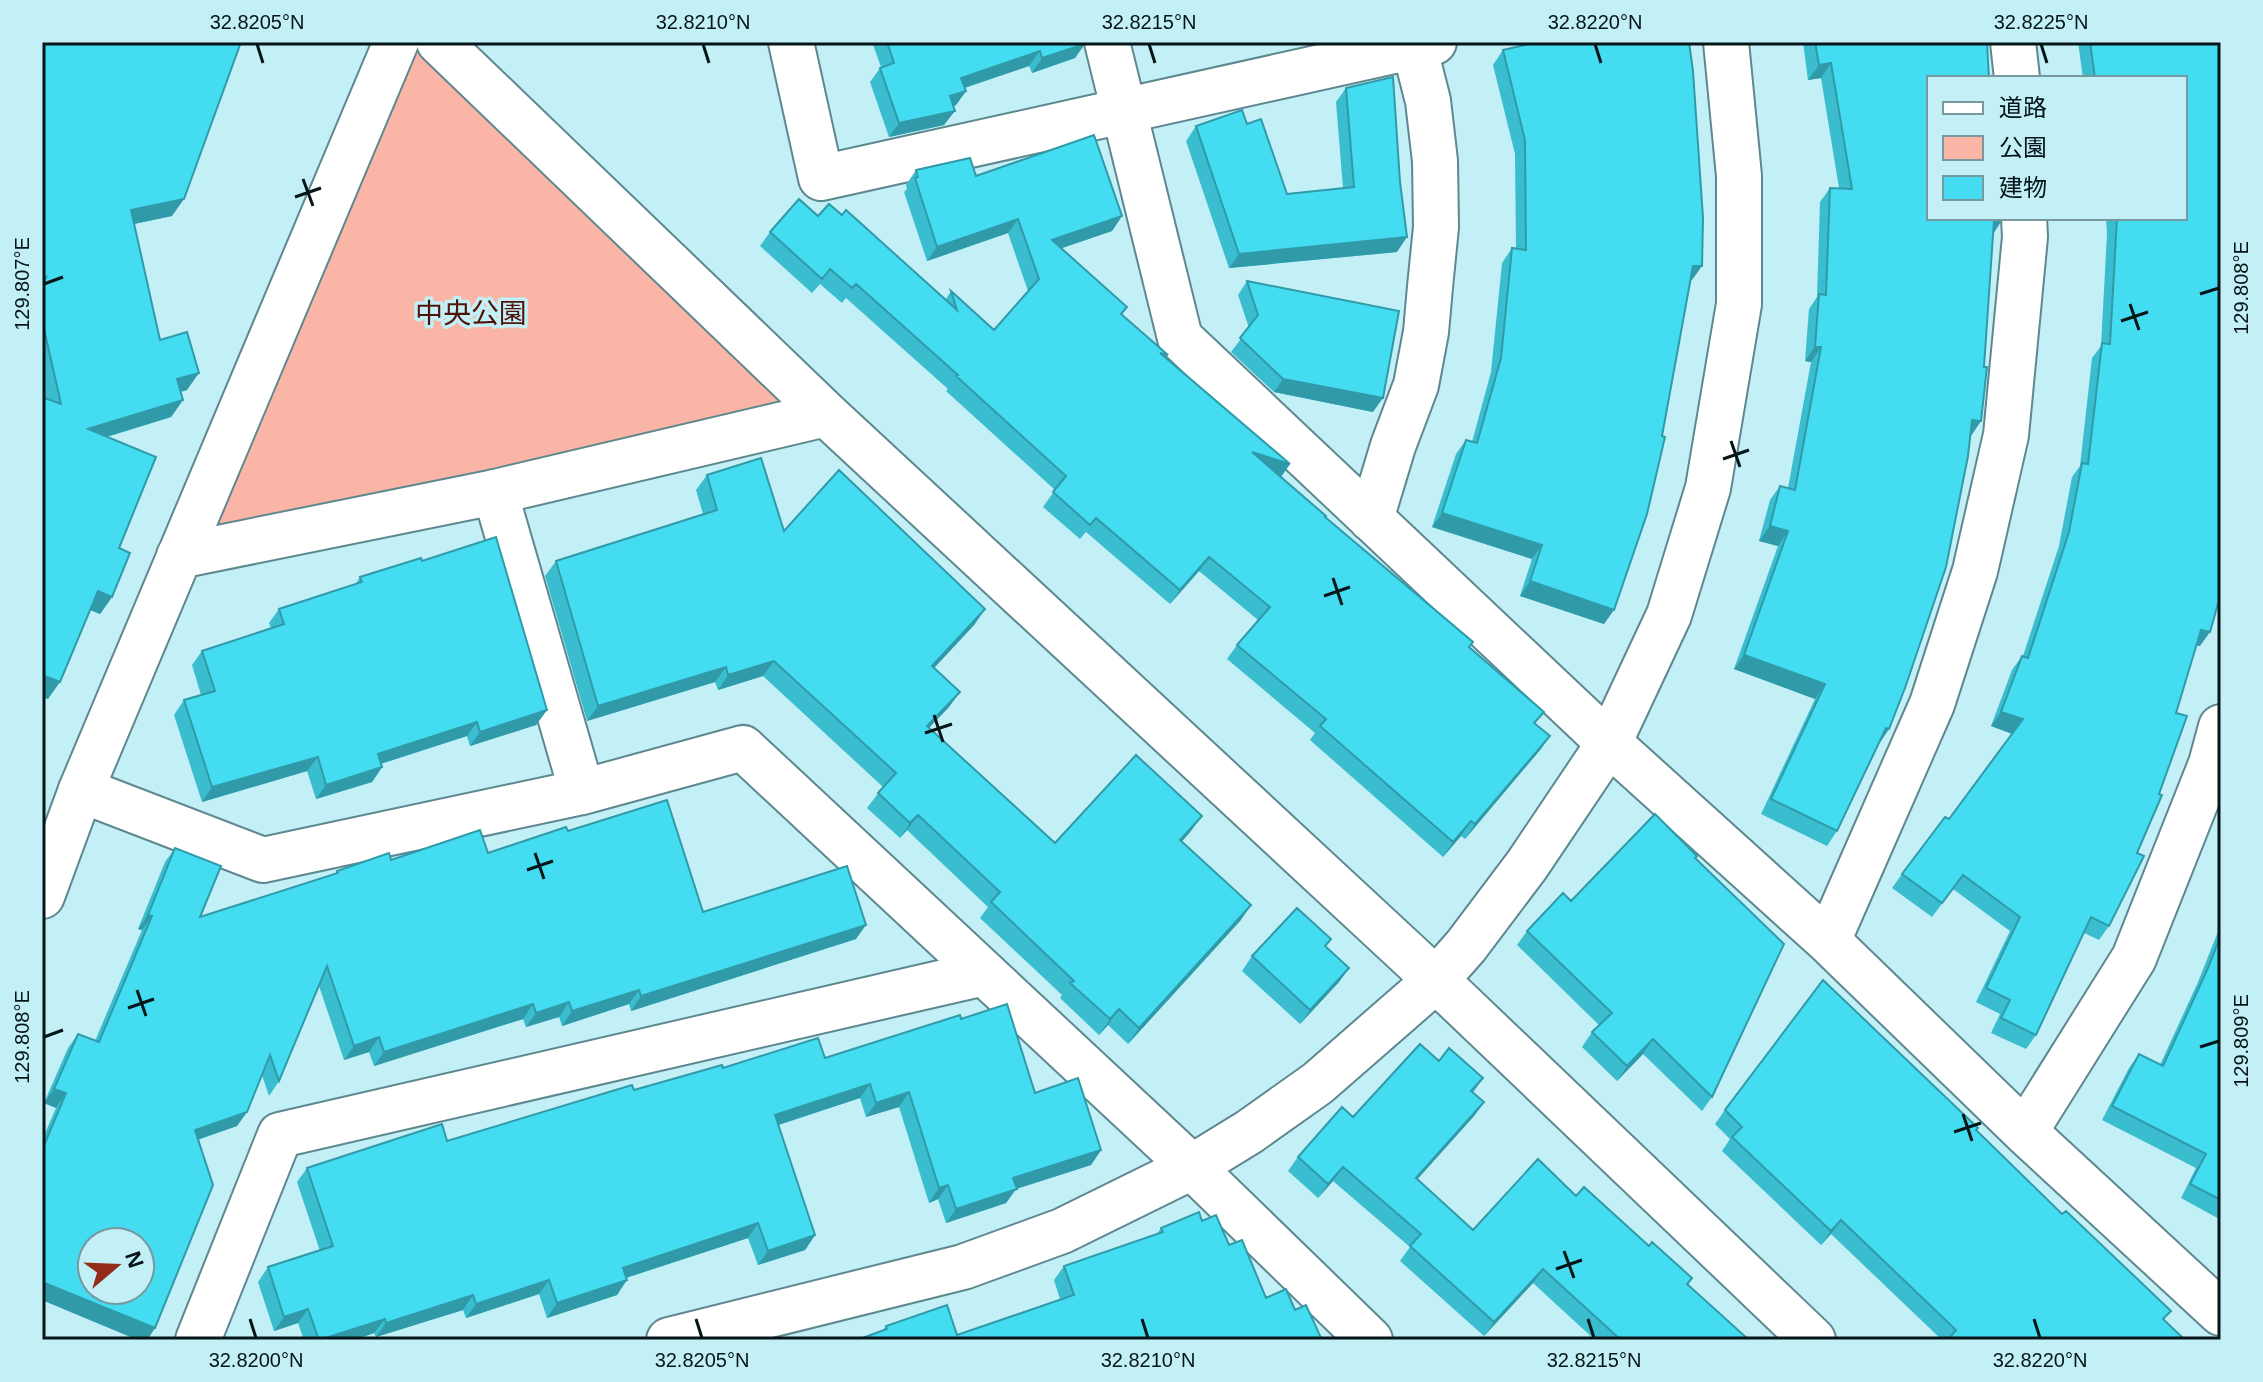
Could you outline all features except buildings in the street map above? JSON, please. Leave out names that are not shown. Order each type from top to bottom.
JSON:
[{"type":"street","points":[[42,896],[81,790],[396,42]]},
{"type":"street","points":[[439,42],[826,414],[1436,980],[1813,1340]]},
{"type":"street","points":[[791,42],[821,178],[1421,44],[1435,161],[1436,227],[1426,332],[1416,385],[1371,519]]},
{"type":"street","points":[[1107,42],[1180,338],[1609,743],[1828,941],[2025,1132],[2221,1313]]},
{"type":"street","points":[[669,1340],[963,1267],[1062,1231],[1192,1167],[1249,1132],[1318,1083],[1436,980],[1466,946],[1527,865],[1609,743],[1669,615],[1708,488],[1739,304],[1739,176],[1726,42]]},
{"type":"street","points":[[2013,42],[2017,76]]},
{"type":"street","points":[[1828,941],[1932,704],[1975,571],[2006,435],[2024,220]]},
{"type":"street","points":[[179,556],[495,492],[826,414]]},
{"type":"street","points":[[495,492],[582,792]]},
{"type":"street","points":[[2025,1132],[2134,958],[2211,764],[2221,727]]},
{"type":"street","points":[[81,790],[263,860],[582,792],[743,748],[1192,1167],[1370,1340]]},
{"type":"street","points":[[198,1340],[280,1135],[984,973]]},
{"type":"green space","name":"中央公園","points":[[396,42],[439,42],[826,414],[179,556]]}]
